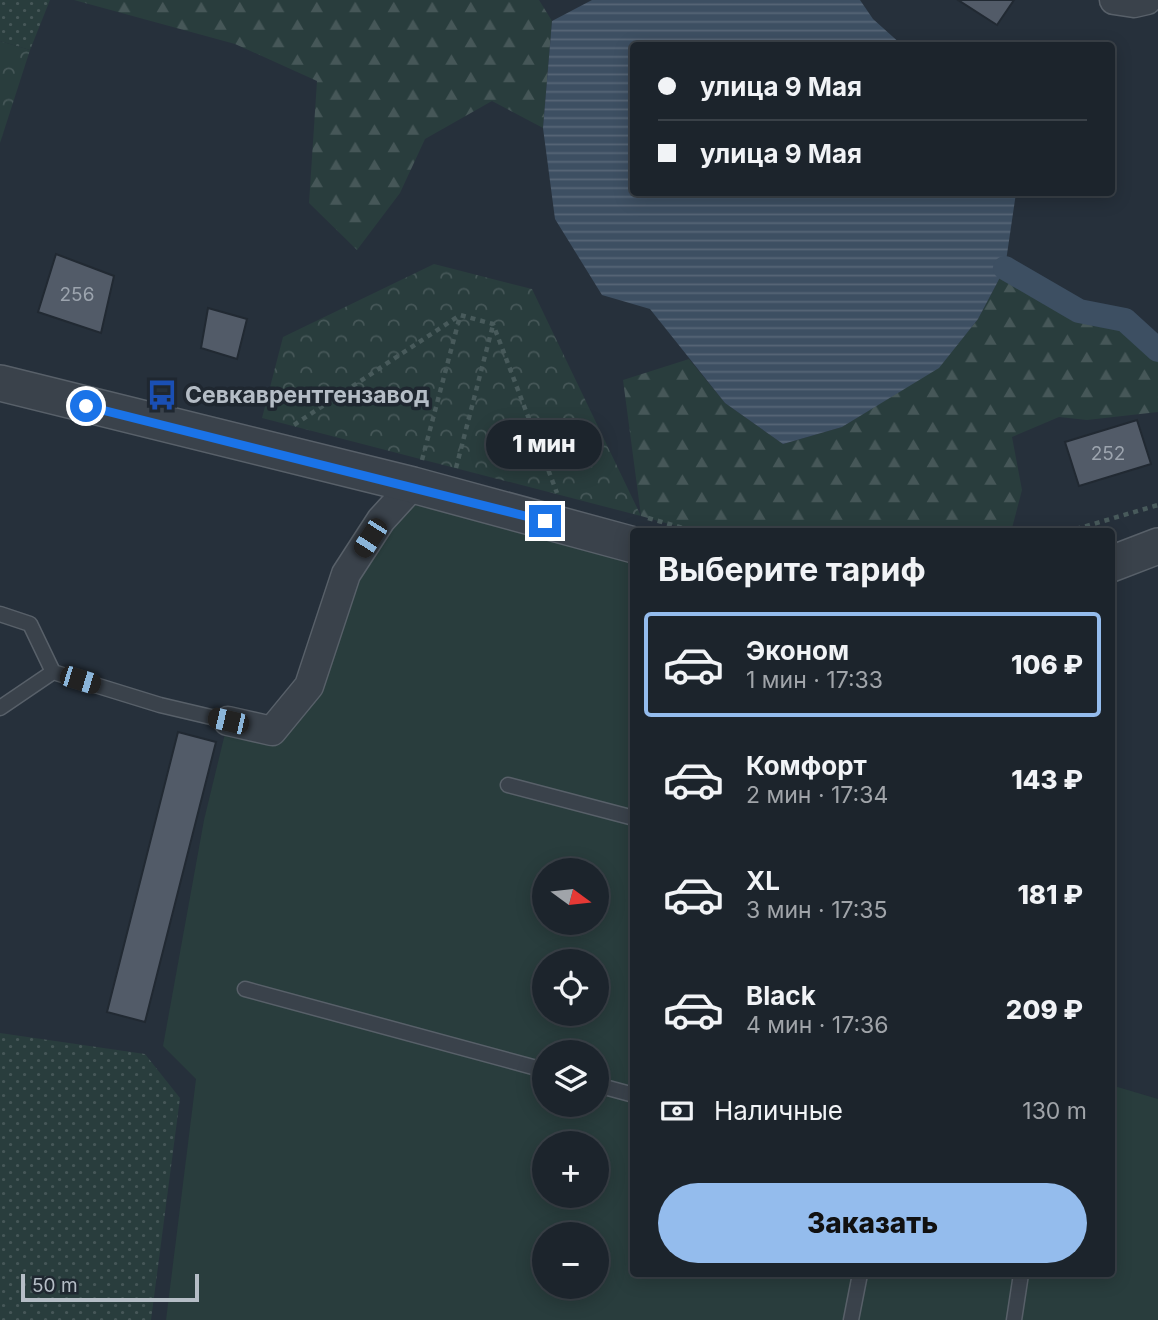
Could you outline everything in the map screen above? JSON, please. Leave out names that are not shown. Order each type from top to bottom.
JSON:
[{"type":"street","points":[[1114,0],[1134,3],[1147,0]]},
{"type":"street","points":[[0,383],[417,472],[630,544]]},
{"type":"street","points":[[228,721],[272,731],[309,686],[346,574],[381,520],[417,472]]},
{"type":"street","points":[[1115,562],[1158,545]]},
{"type":"lane","points":[[0,614],[30,624],[53,672],[160,705],[228,721]]},
{"type":"lane","points":[[0,708],[53,672]]},
{"type":"lane","points":[[508,785],[630,817]]},
{"type":"lane","points":[[245,989],[532,1067]]},
{"type":"lane","points":[[609,1088],[630,1094]]},
{"type":"lane","points":[[852,1320],[859,1277]]},
{"type":"lane","points":[[1014,1320],[1021,1277]]},
{"type":"path","points":[[293,426],[460,315],[494,324]]},
{"type":"path","points":[[417,472],[460,315]]},
{"type":"path","points":[[456,468],[494,324]]},
{"type":"path","points":[[494,324],[558,494]]},
{"type":"path","points":[[1080,528],[1158,505]]},
{"type":"green space","points":[[0,0],[50,0],[30,50],[0,41]]},
{"type":"green space","points":[[74,0],[539,0],[552,21],[543,128],[492,101],[425,139],[400,193],[357,250],[309,203],[317,81],[235,44]]},
{"type":"green space","points":[[0,41],[30,50],[0,143]]},
{"type":"green space","points":[[434,264],[532,289],[641,516],[262,418],[283,337]]},
{"type":"green space","points":[[1005,268],[1078,311],[1125,320],[1158,351],[1158,412],[1087,420],[1059,417],[1012,437],[1022,490],[1012,528],[683,528],[641,516],[623,380],[689,359],[725,403],[783,444],[842,427],[939,367],[978,319]]},
{"type":"green space","points":[[413,485],[630,544],[630,1277],[1115,1277],[1115,1086],[1158,1099],[1158,1320],[166,1320],[196,1079],[163,1046],[204,820],[228,721],[272,731],[309,686],[346,574]]},
{"type":"green space","points":[[0,1033],[145,1054],[180,1098],[151,1320],[0,1320]]},
{"type":"water","points":[[592,0],[860,0],[873,19],[899,42],[630,42],[630,196],[1016,196],[1005,268],[978,319],[939,368],[842,427],[783,444],[725,403],[650,309],[602,295],[555,219],[543,128],[552,21]]},
{"type":"building","points":[[958,0],[1014,0],[997,25]]},
{"type":"building","points":[[56,254],[114,276],[101,333],[38,312]]},
{"type":"building","points":[[208,308],[247,319],[237,359],[201,348]]},
{"type":"building","points":[[1137,420],[1151,464],[1079,486],[1065,442]]},
{"type":"building","points":[[178,732],[216,742],[145,1022],[107,1012]]},
{"type":"waterway","points":[[1005,268],[1079,311],[1125,320],[1158,350]]},
{"type":"place","name":"Севкаврентгензавод","points":[[162,395]]},
{"type":"route","points":[[86,406],[284,456],[413,485],[545,521]]}]
